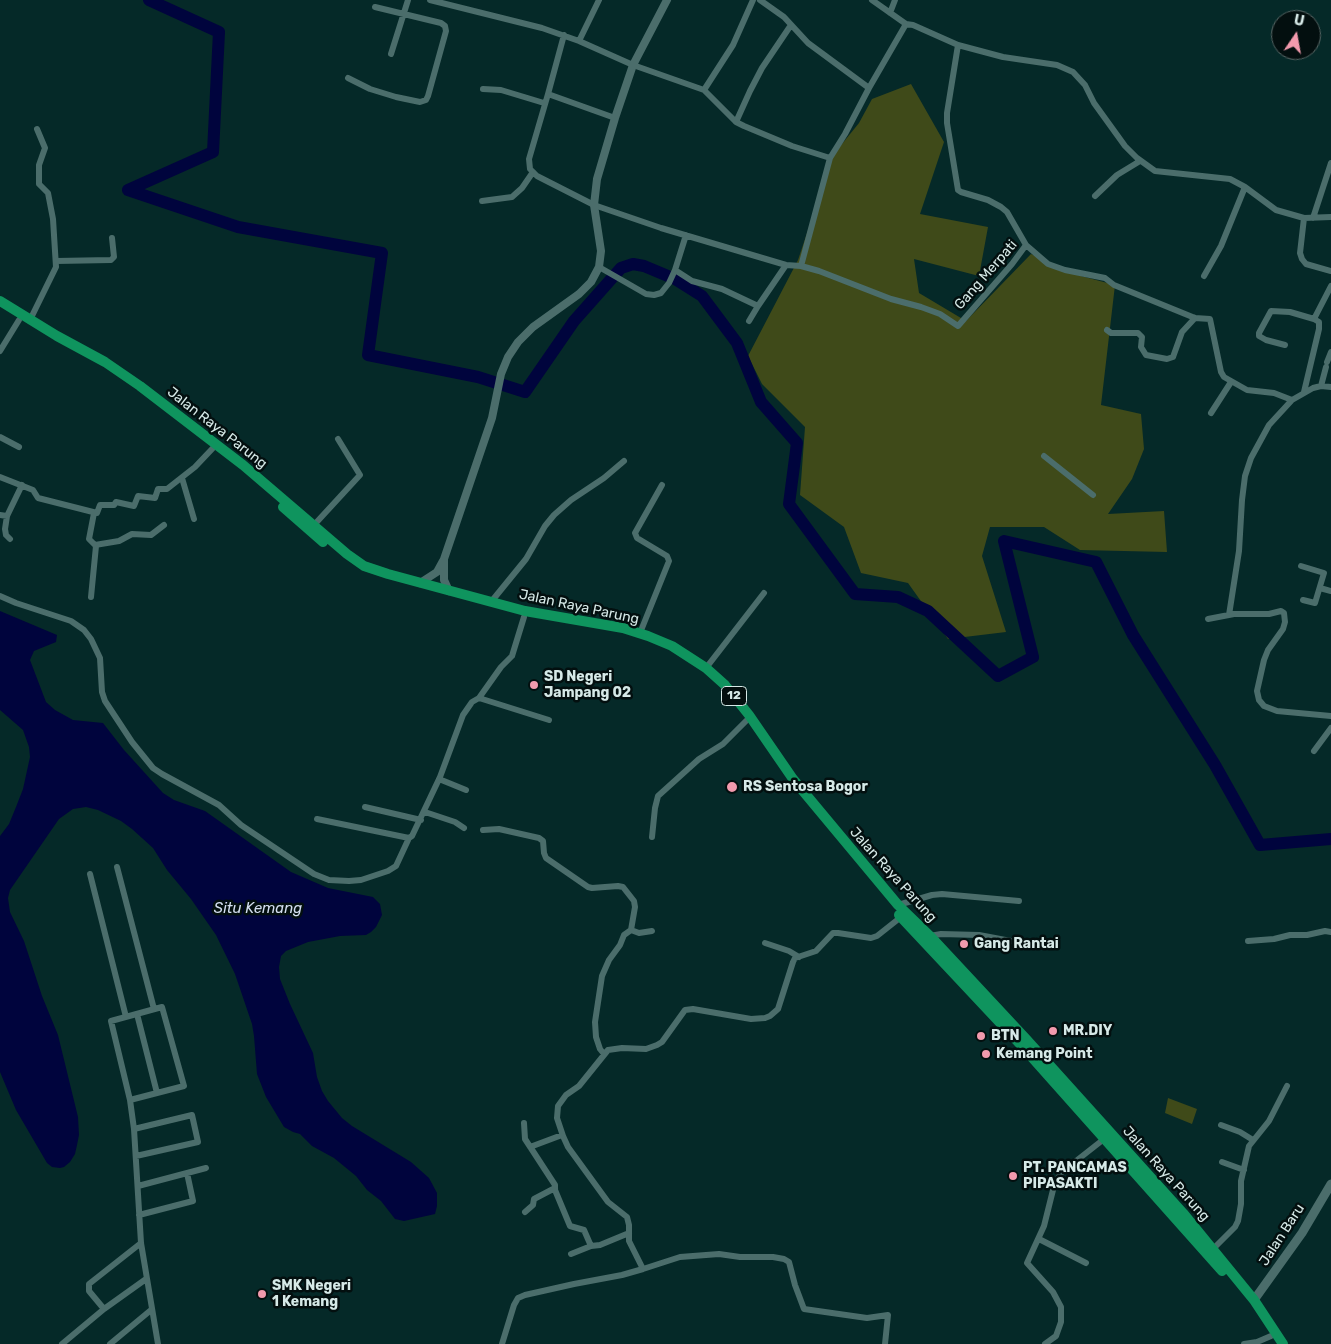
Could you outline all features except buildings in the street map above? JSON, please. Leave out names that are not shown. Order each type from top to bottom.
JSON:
[{"type":"highway","name":"Jalan Raya Parung","points":[[0,301],[52,340],[104,368],[132,387],[213,448],[343,559],[360,569],[417,589],[524,617],[621,634],[670,652],[699,669],[721,688],[776,758],[898,905],[930,936],[1033,1046],[1213,1249],[1254,1300],[1283,1344]]},
{"type":"highway","name":"Jalan Raya Parung","points":[[0,308],[105,362],[140,386],[243,465],[347,554],[364,566],[526,611],[622,628],[672,646],[706,668],[725,685],[749,715],[790,784],[901,917],[1020,1044],[1208,1255],[1250,1304],[1273,1340]]},
{"type":"main road","name":"Jalan Baru","points":[[1254,1300],[1302,1233],[1331,1184]]},
{"type":"street","points":[[392,54],[408,0]]},
{"type":"street","points":[[430,0],[526,24],[564,36],[633,65],[704,90],[736,122],[775,139],[830,158]]},
{"type":"street","points":[[579,41],[599,0]]},
{"type":"street","points":[[420,583],[437,572],[444,559],[492,418],[501,374],[508,357],[518,342],[533,327],[578,294],[591,282],[599,267],[601,251],[594,205],[598,179],[615,118],[633,65],[667,0]]},
{"type":"street","points":[[704,90],[733,45],[753,0]]},
{"type":"street","points":[[760,0],[784,17],[808,43],[869,88]]},
{"type":"street","points":[[872,0],[906,24],[913,24],[958,45],[1003,57],[1057,65],[1073,72],[1085,85],[1094,103],[1125,146],[1140,161],[1155,171],[1230,179],[1245,187],[1276,210],[1304,218],[1331,217]]},
{"type":"street","points":[[890,13],[895,0]]},
{"type":"street","points":[[348,78],[386,95],[420,102],[426,100],[446,31],[445,26],[441,23],[375,7]]},
{"type":"street","points":[[564,36],[529,160],[530,168],[537,176],[594,205],[786,265],[801,266],[830,158],[846,134],[869,88],[906,24]]},
{"type":"street","points":[[736,122],[762,68],[792,25]]},
{"type":"street","points":[[958,45],[946,113],[958,190],[988,200],[1001,207],[1007,212],[1026,245]]},
{"type":"street","points":[[483,89],[501,90],[544,103]]},
{"type":"street","points":[[548,94],[615,118]]},
{"type":"street","points":[[0,351],[24,320],[54,273],[56,261],[53,219],[48,193],[39,184],[39,164],[45,148],[37,129]]},
{"type":"street","points":[[1095,196],[1117,175],[1140,161]]},
{"type":"street","points":[[1313,218],[1331,163]]},
{"type":"street","points":[[482,201],[512,197],[522,188],[533,172]]},
{"type":"street","points":[[1204,276],[1221,246],[1245,187]]},
{"type":"street","points":[[1304,218],[1300,253],[1302,259],[1306,264],[1331,271]]},
{"type":"street","points":[[599,267],[646,294],[654,295],[661,293],[675,271],[686,235]]},
{"type":"street","points":[[56,261],[111,260],[114,257],[112,238]]},
{"type":"street","name":"Gang Merpati","points":[[801,266],[819,270],[891,299],[940,314],[958,326],[1026,245],[1048,264],[1065,270],[1105,278],[1114,285],[1195,318],[1210,319],[1221,372],[1231,382]]},
{"type":"street","points":[[750,321],[786,265]]},
{"type":"street","points":[[675,271],[692,281],[722,288],[758,306]]},
{"type":"street","points":[[1314,319],[1331,286]]},
{"type":"street","points":[[1285,345],[1259,336],[1271,311],[1290,312],[1319,322],[1304,392]]},
{"type":"street","points":[[1107,330],[1111,333],[1138,333],[1142,337],[1141,347],[1146,355],[1167,359],[1173,357],[1182,332],[1195,318]]},
{"type":"street","points":[[1321,386],[1331,352]]},
{"type":"street","points":[[1211,413],[1231,382],[1247,390],[1274,393],[1292,400]]},
{"type":"street","points":[[1229,616],[1239,551],[1245,476],[1251,458],[1269,425],[1292,400],[1304,392],[1321,386],[1331,387]]},
{"type":"street","points":[[0,437],[19,447]]},
{"type":"street","points":[[314,525],[360,475],[338,439]]},
{"type":"street","points":[[0,477],[33,490],[38,498],[98,513],[100,505],[114,506],[116,502],[134,506],[138,496],[154,498],[158,488],[166,490],[196,467],[213,448]]},
{"type":"street","points":[[1044,456],[1093,495]]},
{"type":"street","points":[[491,602],[526,559],[554,514],[624,461]]},
{"type":"street","points":[[182,478],[194,519]]},
{"type":"street","points":[[10,540],[6,535],[4,515],[22,485]]},
{"type":"street","points":[[640,634],[669,561],[667,556],[637,538],[635,533],[662,485]]},
{"type":"street","points":[[91,597],[95,545],[89,539],[94,513]]},
{"type":"street","points":[[95,545],[119,541],[132,534],[151,535],[164,525]]},
{"type":"street","points":[[444,559],[444,580],[449,591]]},
{"type":"street","points":[[1301,566],[1324,573],[1315,603],[1303,600]]},
{"type":"street","points":[[1320,588],[1331,591]]},
{"type":"street","points":[[706,668],[764,593]]},
{"type":"street","points":[[0,596],[71,621],[84,630],[92,640],[100,658],[102,692],[105,701],[132,742],[153,768],[226,810],[242,826],[314,874],[329,880],[349,881],[361,880],[388,871],[396,866],[409,838],[422,820],[463,716],[472,702],[479,698],[501,667],[512,656],[524,617]]},
{"type":"street","points":[[1208,619],[1281,611],[1284,613],[1285,622],[1283,629],[1268,650],[1264,660],[1256,691],[1259,700],[1264,706],[1277,711],[1331,716]]},
{"type":"street","points":[[479,698],[549,720]]},
{"type":"street","points":[[652,837],[654,808],[658,796],[699,759],[723,744],[746,721]]},
{"type":"street","points":[[1314,751],[1331,728]]},
{"type":"street","points":[[439,779],[466,790]]},
{"type":"street","points":[[365,807],[422,820]]},
{"type":"street","points":[[425,812],[455,822],[464,828]]},
{"type":"street","points":[[317,819],[409,838]]},
{"type":"street","points":[[483,830],[499,829],[539,838],[542,841],[546,858],[588,887],[622,887],[634,901],[635,907],[631,930],[622,937],[620,945],[609,960],[602,976],[595,1022],[596,1038],[604,1054]]},
{"type":"street","points":[[117,867],[154,1009]]},
{"type":"street","points":[[90,874],[126,1017]]},
{"type":"street","points":[[898,905],[942,894],[1019,901]]},
{"type":"street","points":[[643,1269],[630,1241],[630,1225],[627,1218],[608,1202],[568,1147],[562,1135],[557,1118],[558,1106],[566,1095],[579,1086],[608,1050],[646,1049],[662,1042],[684,1010],[688,1009],[751,1019],[770,1016],[778,1008],[793,962],[799,957],[816,951],[833,933],[871,938],[877,936],[901,917]]},
{"type":"street","points":[[631,930],[639,933],[652,931]]},
{"type":"street","points":[[1248,941],[1274,939],[1290,935],[1307,935],[1325,931],[1331,932]]},
{"type":"street","points":[[930,936],[941,934],[979,935],[1032,945]]},
{"type":"street","points":[[765,942],[790,951],[799,957]]},
{"type":"street","points":[[130,1100],[184,1086],[162,1007],[111,1021],[130,1100],[134,1128],[141,1243],[156,1343]]},
{"type":"street","points":[[137,1014],[157,1093]]},
{"type":"street","points":[[1213,1249],[1235,1227],[1238,1221],[1249,1146],[1269,1121],[1287,1086]]},
{"type":"street","points":[[134,1128],[192,1115],[198,1142],[136,1156]]},
{"type":"street","points":[[524,1123],[525,1139],[555,1185],[570,1226],[584,1230],[591,1246]]},
{"type":"street","points":[[1222,1125],[1240,1132],[1253,1140]]},
{"type":"street","points":[[530,1147],[562,1135]]},
{"type":"street","points":[[1045,1344],[1056,1336],[1061,1322],[1061,1307],[1053,1292],[1027,1263],[1044,1226],[1054,1186],[1058,1178],[1062,1172],[1104,1139]]},
{"type":"street","points":[[1222,1162],[1244,1170]]},
{"type":"street","points":[[138,1186],[206,1168]]},
{"type":"street","points":[[139,1215],[193,1201],[187,1173]]},
{"type":"street","points":[[525,1212],[533,1205],[534,1199],[555,1188]]},
{"type":"street","points":[[571,1254],[629,1233]]},
{"type":"street","points":[[1039,1239],[1086,1263]]},
{"type":"street","points":[[104,1309],[89,1291],[89,1284],[141,1243]]},
{"type":"street","points":[[502,1344],[514,1305],[518,1298],[525,1295],[622,1275],[680,1257],[719,1254],[740,1257],[773,1256],[790,1262],[795,1285],[804,1309],[867,1318],[888,1315],[885,1344]]},
{"type":"street","points":[[62,1344],[104,1309],[146,1279]]},
{"type":"street","points":[[110,1344],[151,1310]]},
{"type":"street","points":[[1244,1344],[1273,1340]]},
{"type":"green space","points":[[911,84],[944,142],[920,214],[988,227],[979,276],[914,259],[919,293],[966,321],[1031,254],[1081,276],[1115,285],[1101,405],[1141,414],[1144,449],[1132,479],[1108,514],[1164,511],[1167,552],[1080,550],[1044,527],[990,527],[982,556],[1006,632],[948,639],[908,583],[861,573],[844,527],[800,495],[805,427],[762,384],[748,356],[798,260],[833,155],[859,123],[872,99]]},
{"type":"green space","points":[[1168,1098],[1197,1109],[1192,1124],[1165,1113]]},
{"type":"water","name":"Situ Kemang","points":[[0,611],[57,635],[56,642],[34,651],[30,660],[46,702],[55,710],[73,720],[103,723],[124,750],[163,793],[174,800],[205,811],[291,872],[328,888],[373,897],[380,904],[382,915],[376,927],[366,935],[340,936],[308,942],[286,951],[281,956],[279,967],[280,979],[313,1053],[317,1077],[328,1101],[342,1118],[352,1126],[411,1162],[429,1178],[437,1193],[435,1214],[404,1221],[395,1219],[381,1201],[367,1190],[356,1176],[334,1158],[312,1146],[300,1134],[284,1127],[266,1097],[257,1074],[252,1024],[235,974],[216,935],[191,899],[167,870],[153,848],[121,821],[98,810],[86,807],[73,809],[59,819],[10,890],[8,898],[10,912],[24,941],[42,996],[58,1035],[78,1117],[79,1135],[75,1154],[70,1162],[60,1168],[52,1167],[47,1163],[16,1110],[0,1072],[0,836],[9,824],[23,789],[30,757],[29,747],[23,730],[0,710]]},
{"type":"waterway","points":[[149,0],[219,32],[213,152],[128,190],[238,227],[382,253],[368,355],[478,377],[525,392],[574,321],[621,268],[633,264],[644,266],[675,279],[702,296],[737,343],[761,402],[797,443],[789,504],[855,594],[898,597],[928,611],[998,676],[1033,657],[1004,541],[1096,562],[1133,635],[1215,765],[1260,845],[1331,839]]},
{"type":"place","name":"SD Negeri Jampang 02","points":[[534,685]]},
{"type":"place","name":"RS Sentosa Bogor","points":[[732,787]]},
{"type":"place","name":"Gang Rantai","points":[[964,944]]},
{"type":"place","name":"MR.DIY","points":[[1053,1031]]},
{"type":"place","name":"BTN","points":[[981,1036]]},
{"type":"place","name":"Kemang Point","points":[[986,1054]]},
{"type":"place","name":"PT. PANCAMAS PIPASAKTI","points":[[1013,1176]]},
{"type":"place","name":"SMK Negeri 1 Kemang","points":[[262,1294]]}]
